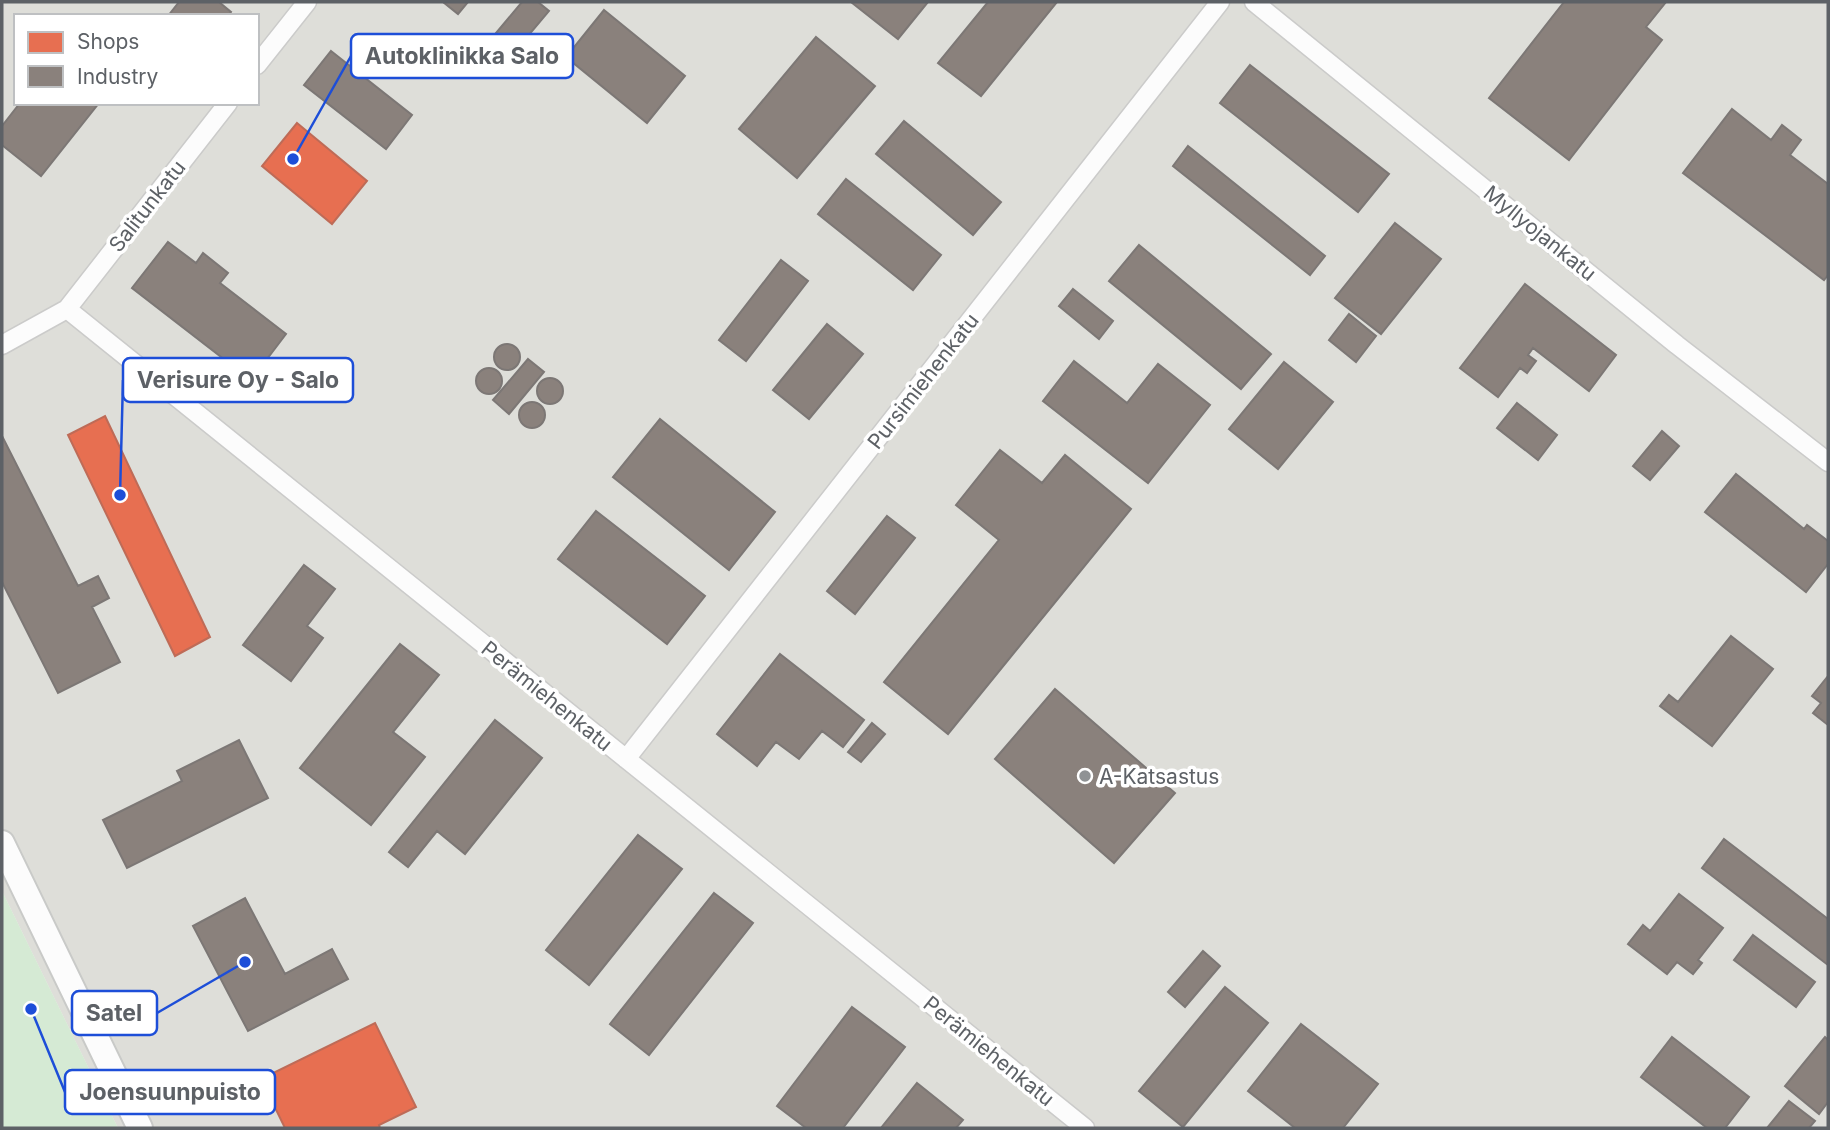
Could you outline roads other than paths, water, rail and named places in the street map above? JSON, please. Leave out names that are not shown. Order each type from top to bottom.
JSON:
[{"type":"main road","points":[[2,843],[140,1128]]},
{"type":"street","points":[[259,62],[307,2]]},
{"type":"street","name":"Pursimiehenkatu","points":[[626,759],[1220,2]]},
{"type":"street","name":"Myllyojankatu","points":[[1254,2],[1677,345],[1828,462]]},
{"type":"street","name":"Salitunkatu","points":[[66,309],[226,105]]},
{"type":"street","points":[[2,345],[66,309]]},
{"type":"street","name":"Perämiehenkatu","points":[[66,309],[1085,1128]]},
{"type":"place","name":"Autoklinikka Salo","points":[[293,159]]},
{"type":"place","name":"Verisure Oy - Salo","points":[[120,495]]},
{"type":"place","name":"A-Katsastus","points":[[1085,776]]},
{"type":"place","name":"Satel","points":[[245,962]]},
{"type":"place","name":"Joensuunpuisto","points":[[31,1009]]}]
